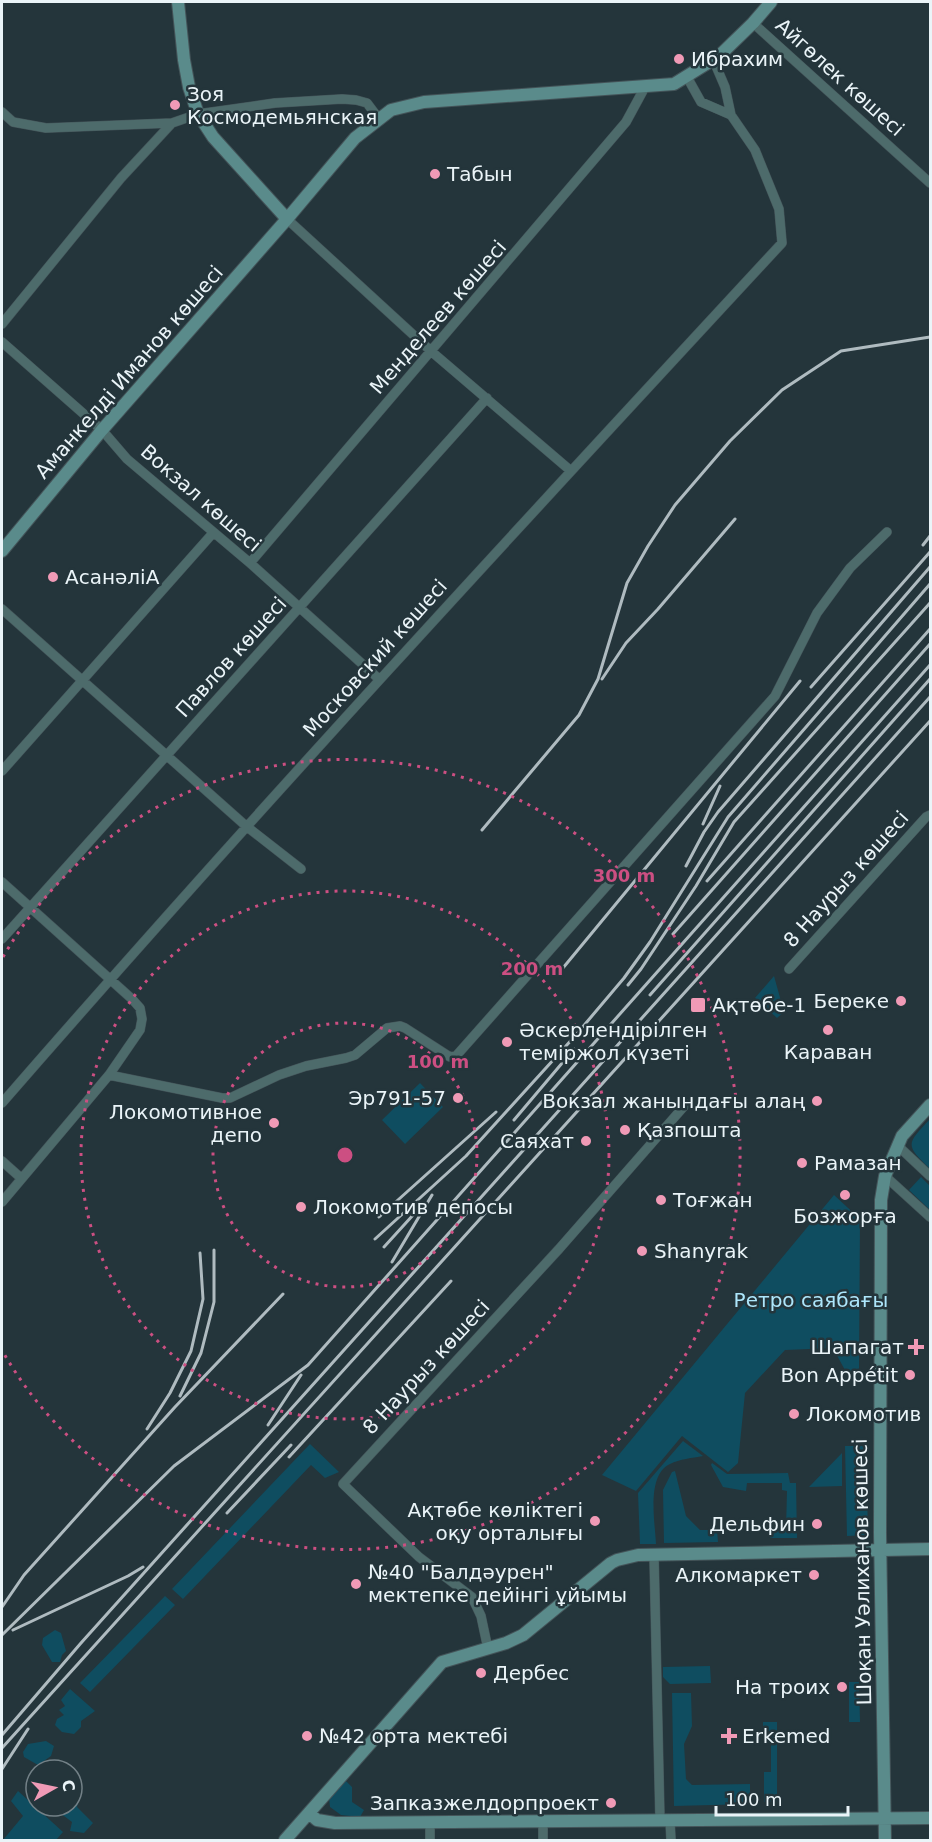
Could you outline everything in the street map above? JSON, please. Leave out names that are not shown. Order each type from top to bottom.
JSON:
[{"type":"street","points":[[178,2],[189,87],[198,114],[213,137],[286,219],[432,352],[571,471]]},
{"type":"street","name":"Аманкелді Иманов көшесі","points":[[2,551],[102,430],[355,138],[391,110],[424,102],[674,84],[713,60],[771,2]]},
{"type":"street","name":"Айгөлек көшесі","points":[[753,22],[930,183]]},
{"type":"street","points":[[713,60],[725,87],[731,115]]},
{"type":"street","points":[[687,77],[701,102],[731,115]]},
{"type":"street","name":"Менделеев көшесі","points":[[250,563],[626,123],[645,87]]},
{"type":"street","points":[[2,128],[5,115],[13,122],[46,128],[172,123],[198,114],[275,103],[349,99],[367,104],[379,119]]},
{"type":"street","name":"Московский көшесі","points":[[2,1103],[110,978],[379,679],[782,243],[779,209],[755,150],[731,115]]},
{"type":"street","points":[[2,324],[121,178],[172,123]]},
{"type":"street","name":"Вокзал көшесі","points":[[2,342],[102,430],[127,459],[250,563],[379,679]]},
{"type":"street","name":"Павлов көшесі","points":[[2,939],[487,398]]},
{"type":"street","points":[[109,1075],[230,1098],[279,1075],[306,1066],[356,1055],[392,1026],[405,1028],[450,1057],[456,1056],[775,696],[817,613],[850,568],[887,532]]},
{"type":"street","points":[[2,771],[213,533]]},
{"type":"street","points":[[2,609],[246,826],[300,869]]},
{"type":"street","name":"8 Наурыз көшесі","points":[[789,969],[926,817],[930,816]]},
{"type":"street","points":[[2,882],[110,978],[140,1008],[142,1019],[140,1030],[109,1075],[2,1202]]},
{"type":"street","name":"8 Наурыз көшесі","points":[[488,1649],[482,1616],[472,1597],[419,1557],[342,1484],[559,1249],[686,1104]]},
{"type":"street","name":"Шоқан Уәлиханов көшесі","points":[[885,1840],[880,1549],[880,1217],[885,1176],[897,1145],[930,1105]]},
{"type":"street","points":[[897,1145],[930,1176]]},
{"type":"street","points":[[2,1161],[21,1178]]},
{"type":"street","points":[[885,1176],[930,1217]]},
{"type":"street","points":[[285,1840],[442,1662],[506,1643],[523,1635],[617,1560],[638,1555],[930,1549]]},
{"type":"street","points":[[654,1555],[665,1821],[671,1840]]},
{"type":"street","points":[[309,1813],[317,1820],[335,1823],[930,1818]]},
{"type":"street","points":[[543,1822],[543,1840]]},
{"type":"street","points":[[430,1823],[430,1840]]},
{"type":"green space","points":[[774,976],[784,1012],[777,1018],[755,998]]},
{"type":"green space","points":[[420,1083],[443,1107],[405,1144],[382,1120]]},
{"type":"green space","points":[[930,1119],[930,1169],[916,1154],[912,1144],[913,1139]]},
{"type":"green space","points":[[921,1177],[930,1186],[930,1210],[909,1190]]},
{"type":"green space","name":"Ретро саябағы","points":[[834,1195],[860,1219],[859,1372],[846,1372],[833,1348],[785,1350],[745,1393],[738,1463],[728,1472],[682,1436],[636,1491],[602,1475]]},
{"type":"green space","points":[[683,1441],[703,1456],[678,1461],[662,1470],[655,1488],[654,1500],[656,1544],[640,1544],[638,1493]]},
{"type":"green space","points":[[310,1444],[339,1472],[325,1478],[311,1465],[183,1599],[172,1589]]},
{"type":"green space","points":[[845,1446],[866,1446],[868,1535],[847,1536]]},
{"type":"green space","points":[[842,1453],[842,1486],[809,1487]]},
{"type":"green space","points":[[712,1463],[727,1474],[788,1473],[790,1483],[796,1483],[797,1538],[770,1538],[770,1532],[773,1530],[786,1530],[787,1491],[782,1490],[782,1483],[747,1483],[746,1491],[723,1487]]},
{"type":"green space","points":[[675,1471],[686,1516],[700,1530],[717,1530],[718,1542],[664,1543],[663,1490],[672,1472]]},
{"type":"green space","points":[[165,1596],[175,1605],[90,1692],[80,1683]]},
{"type":"green space","points":[[55,1630],[61,1633],[66,1651],[60,1662],[52,1662],[42,1645],[43,1638]]},
{"type":"green space","points":[[710,1666],[711,1683],[670,1684],[663,1677],[663,1667]]},
{"type":"green space","points":[[849,1682],[859,1682],[860,1722],[849,1722]]},
{"type":"green space","points":[[70,1689],[95,1711],[81,1721],[81,1727],[74,1734],[62,1732],[55,1725],[57,1719],[64,1715],[59,1710],[65,1706],[61,1700]]},
{"type":"green space","points":[[672,1693],[691,1693],[692,1726],[684,1744],[686,1779],[692,1785],[750,1784],[750,1804],[674,1806]]},
{"type":"green space","points":[[763,1722],[777,1722],[777,1802],[764,1802],[764,1772],[771,1772],[771,1734],[763,1734]]},
{"type":"green space","points":[[46,1741],[54,1746],[48,1758],[26,1758],[23,1752],[28,1744]]},
{"type":"green space","points":[[345,1780],[352,1787],[352,1802],[364,1810],[360,1817],[341,1815],[330,1807],[329,1798]]},
{"type":"green space","points":[[18,1791],[24,1796],[24,1818],[48,1818],[63,1832],[56,1840],[3,1840],[23,1816],[11,1801]]},
{"type":"green space","points":[[84,1814],[93,1823],[84,1833],[70,1831],[72,1822],[67,1818],[84,1818]]},
{"type":"railway","points":[[482,830],[579,715],[598,679],[627,583],[675,505],[730,441],[782,390],[841,351],[930,337]]},
{"type":"railway","points":[[602,679],[626,643],[735,519]]},
{"type":"railway","points":[[923,545],[930,536]]},
{"type":"railway","points":[[811,687],[930,552]]},
{"type":"railway","points":[[686,866],[704,832],[718,812],[930,567]]},
{"type":"railway","points":[[375,1239],[466,1156],[575,1036],[624,978],[650,942],[728,817],[930,584]]},
{"type":"railway","points":[[628,985],[696,886],[734,822],[930,603]]},
{"type":"railway","points":[[707,881],[930,629]]},
{"type":"railway","points":[[673,934],[930,644]]},
{"type":"railway","points":[[2,1635],[174,1466],[308,1365],[930,665]]},
{"type":"railway","points":[[650,995],[930,679]]},
{"type":"railway","points":[[558,974],[800,681]]},
{"type":"railway","points":[[2,1735],[81,1643],[930,697]]},
{"type":"railway","points":[[2,1748],[930,721]]},
{"type":"railway","points":[[703,824],[720,786]]},
{"type":"railway","points":[[514,1120],[574,1049]]},
{"type":"railway","points":[[379,1217],[496,1112]]},
{"type":"railway","points":[[392,1262],[432,1195]]},
{"type":"railway","points":[[384,1247],[414,1214]]},
{"type":"railway","points":[[180,1396],[201,1353],[214,1302],[214,1250]]},
{"type":"railway","points":[[147,1429],[170,1393],[191,1351],[203,1299],[200,1253]]},
{"type":"railway","points":[[289,1457],[451,1281]]},
{"type":"railway","points":[[2,1607],[24,1575],[175,1407],[283,1294]]},
{"type":"railway","points":[[268,1425],[301,1375]]},
{"type":"railway","points":[[227,1513],[291,1445]]},
{"type":"railway","points":[[13,1630],[143,1567]]},
{"type":"railway","points":[[2,1769],[28,1729]]},
{"type":"place","name":"Ибрахим","points":[[679,59]]},
{"type":"place","name":"Зоя Космодемьянская","points":[[175,105]]},
{"type":"place","name":"Табын","points":[[435,174]]},
{"type":"place","name":"АсанәліА","points":[[53,577]]},
{"type":"place","name":"Береке","points":[[901,1001]]},
{"type":"place","name":"Ақтөбе-1","points":[[698,1005]]},
{"type":"place","name":"Караван","points":[[828,1030]]},
{"type":"place","name":"Әскерлендірілген теміржол күзеті","points":[[507,1042]]},
{"type":"place","name":"Эр791-57","points":[[458,1098]]},
{"type":"place","name":"Вокзал жанындағы алаң","points":[[817,1101]]},
{"type":"place","name":"Локомотивное депо","points":[[274,1123]]},
{"type":"place","name":"Қазпошта","points":[[625,1130]]},
{"type":"place","name":"Саяхат","points":[[586,1141]]},
{"type":"place","name":"Рамазан","points":[[802,1163]]},
{"type":"place","name":"Бозжорға","points":[[845,1195]]},
{"type":"place","name":"Тоғжан","points":[[661,1200]]},
{"type":"place","name":"Локомотив депосы","points":[[301,1207]]},
{"type":"place","name":"Shanyrak","points":[[642,1251]]},
{"type":"place","name":"Шапагат","points":[[916,1347]]},
{"type":"place","name":"Bon Appétit","points":[[910,1375]]},
{"type":"place","name":"Локомотив","points":[[794,1414]]},
{"type":"place","name":"Ақтөбе көліктегі оқу орталығы","points":[[595,1521]]},
{"type":"place","name":"Дельфин","points":[[817,1524]]},
{"type":"place","name":"Алкомаркет","points":[[814,1575]]},
{"type":"place","name":"№40 \"Балдәурен\" мектепке дейінгі ұйымы","points":[[356,1584]]},
{"type":"place","name":"Дербес","points":[[481,1673]]},
{"type":"place","name":"На троих","points":[[842,1687]]},
{"type":"place","name":"№42 орта мектебі","points":[[307,1736]]},
{"type":"place","name":"Erkemed","points":[[729,1736]]},
{"type":"place","name":"Запказжелдорпроект","points":[[611,1803]]}]
